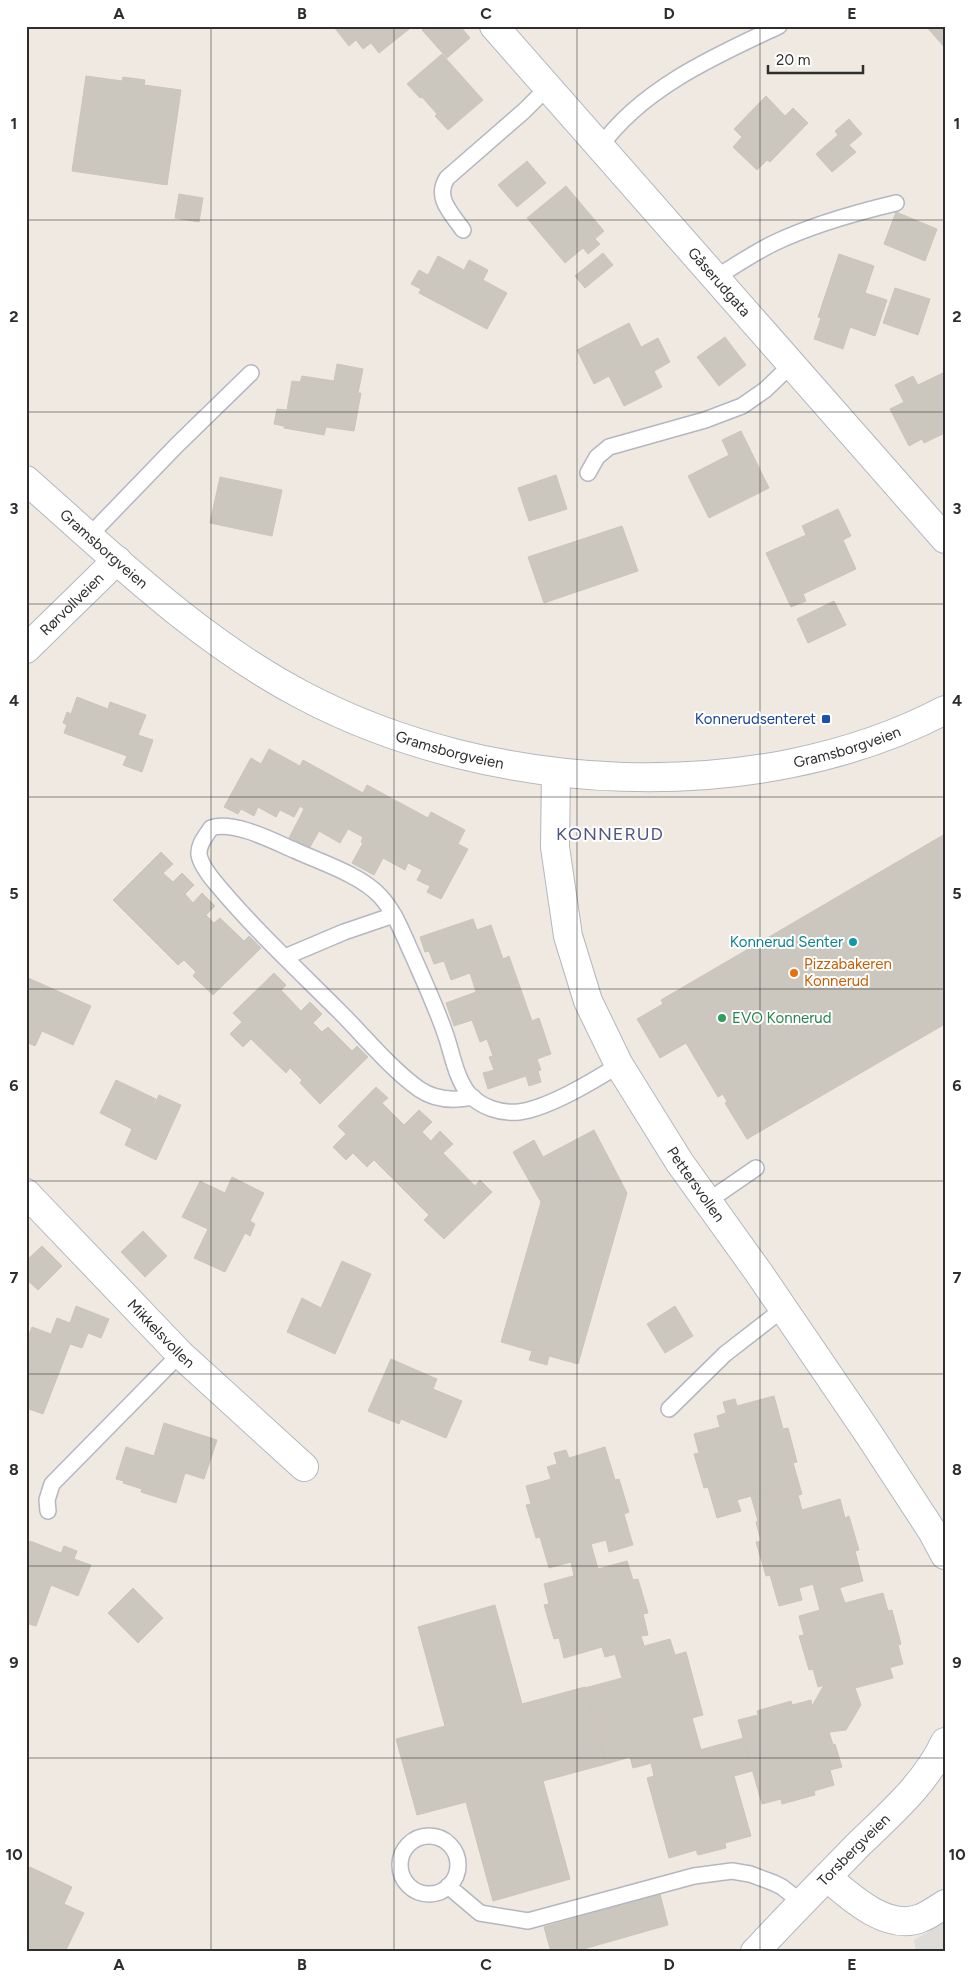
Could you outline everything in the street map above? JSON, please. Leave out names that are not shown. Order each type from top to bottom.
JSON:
[{"type":"street","name":"Gåserudgata","points":[[494,26],[945,539]]},
{"type":"street","name":"Gramsborgveien","points":[[26,480],[167,602],[232,653],[304,696],[376,729],[412,742],[491,762],[556,772],[613,777],[706,774],[796,763],[884,737],[945,710]]},
{"type":"street","name":"Rørvollveien","points":[[26,649],[117,560]]},
{"type":"street","name":"Pettersvollen","points":[[556,772],[555,847],[568,936],[588,1001],[619,1066],[680,1163],[783,1309],[916,1506],[945,1555]]},
{"type":"street","name":"Mikkelsvollen","points":[[26,1193],[180,1354],[304,1467]]},
{"type":"street","name":"Torsbergveien","points":[[755,1952],[800,1902],[902,1802],[924,1777],[945,1742]]},
{"type":"street","points":[[827,1877],[850,1898],[873,1913],[902,1921],[920,1919],[945,1904]]},
{"type":"lane","points":[[600,147],[635,108],[703,62],[779,26]]},
{"type":"lane","points":[[463,230],[444,202],[443,184],[447,178],[524,111],[548,87]]},
{"type":"lane","points":[[714,278],[770,245],[806,229],[858,212],[896,203]]},
{"type":"lane","points":[[588,473],[596,458],[609,447],[705,420],[742,406],[765,390],[791,365]]},
{"type":"lane","points":[[89,536],[177,445],[251,373]]},
{"type":"lane","points":[[473,1097],[458,1100],[444,1099],[427,1094],[418,1088],[396,1069],[285,957],[218,886],[202,862],[199,855],[202,840],[212,828],[226,825],[245,830],[347,874],[380,895],[394,916],[429,993],[445,1032],[458,1074],[467,1092],[473,1097],[496,1110],[521,1112],[578,1089],[619,1066]]},
{"type":"lane","points":[[285,957],[344,932],[394,916]]},
{"type":"lane","points":[[708,1201],[756,1168]]},
{"type":"lane","points":[[669,1409],[725,1354],[783,1309]]},
{"type":"lane","points":[[48,1511],[46,1500],[52,1484],[180,1354]]},
{"type":"lane","points":[[448,1886],[480,1913],[528,1921],[694,1876],[732,1871],[750,1874],[774,1883],[800,1902]]},
{"type":"shaded area","points":[[945,1922],[945,1952],[916,1952],[914,1940]]},
{"type":"building","points":[[413,26],[379,53],[371,43],[363,49],[356,40],[349,46],[334,27]]},
{"type":"building","points":[[427,26],[460,26],[470,38],[447,58],[422,30]]},
{"type":"building","points":[[926,26],[945,26],[945,48]]},
{"type":"building","points":[[442,54],[483,100],[448,130],[435,116],[437,114],[422,97],[420,98],[407,84]]},
{"type":"building","points":[[86,76],[122,81],[123,77],[145,80],[144,85],[181,90],[167,185],[72,171]]},
{"type":"building","points":[[766,96],[785,116],[793,108],[808,123],[770,162],[767,160],[757,170],[733,147],[742,137],[734,129]]},
{"type":"building","points":[[849,119],[862,134],[849,145],[856,152],[832,172],[816,154],[838,135],[835,131]]},
{"type":"building","points":[[527,161],[546,183],[517,207],[498,185]]},
{"type":"building","points":[[566,186],[604,231],[595,239],[600,244],[588,254],[583,248],[565,263],[527,218]]},
{"type":"building","points":[[179,194],[203,198],[199,222],[175,218]]},
{"type":"building","points":[[896,212],[937,229],[925,261],[884,244]]},
{"type":"building","points":[[603,253],[613,265],[585,288],[575,276]]},
{"type":"building","points":[[839,254],[874,266],[865,293],[887,300],[875,336],[850,327],[843,349],[814,339],[821,318],[818,317]]},
{"type":"building","points":[[438,256],[464,270],[469,260],[488,270],[483,280],[507,293],[487,329],[419,293],[421,289],[411,284],[419,270],[428,275]]},
{"type":"building","points":[[895,288],[930,299],[918,335],[883,323]]},
{"type":"building","points":[[629,323],[641,347],[658,338],[670,362],[654,371],[662,387],[624,406],[609,376],[594,384],[577,350]]},
{"type":"building","points":[[725,337],[746,365],[719,386],[697,357]]},
{"type":"building","points":[[337,364],[363,369],[358,393],[361,393],[354,431],[326,427],[324,435],[284,428],[284,426],[274,424],[277,409],[287,410],[292,381],[300,382],[302,376],[334,381]]},
{"type":"building","points":[[945,372],[945,433],[924,443],[922,439],[909,446],[890,409],[904,402],[895,385],[913,376],[918,385]]},
{"type":"building","points":[[741,431],[769,488],[709,518],[688,476],[729,455],[722,440]]},
{"type":"building","points":[[556,475],[567,509],[529,521],[518,488]]},
{"type":"building","points":[[220,477],[282,490],[272,536],[210,523]]},
{"type":"building","points":[[838,509],[851,536],[843,540],[856,569],[803,594],[806,601],[791,607],[766,553],[806,535],[802,526]]},
{"type":"building","points":[[622,526],[638,571],[544,603],[528,557]]},
{"type":"building","points":[[834,601],[846,625],[808,643],[797,619]]},
{"type":"building","points":[[77,697],[108,709],[110,702],[146,715],[138,735],[153,740],[142,772],[123,765],[127,756],[64,733],[67,725],[63,723],[67,712],[71,714]]},
{"type":"building","points":[[269,749],[300,766],[303,760],[363,793],[367,785],[428,818],[431,812],[465,830],[458,844],[468,849],[441,899],[427,892],[430,886],[417,880],[422,870],[408,863],[405,870],[383,858],[374,875],[352,863],[363,843],[361,842],[363,837],[348,829],[340,843],[319,831],[309,849],[289,838],[304,809],[300,806],[294,817],[280,810],[276,817],[258,807],[254,816],[241,809],[238,814],[224,807],[251,758],[261,764]]},
{"type":"building","name":"Konnerud Senter","points":[[945,834],[945,1024],[747,1139],[725,1103],[727,1102],[723,1094],[718,1097],[686,1043],[660,1058],[637,1019],[663,1004],[661,1000]]},
{"type":"building","points":[[161,852],[173,864],[163,873],[173,882],[182,873],[194,885],[185,894],[193,903],[202,893],[215,906],[206,915],[214,923],[220,918],[244,941],[249,936],[261,948],[213,995],[193,976],[196,972],[184,960],[178,965],[113,900]]},
{"type":"building","points":[[473,919],[477,930],[491,925],[503,959],[509,956],[532,1021],[539,1018],[551,1054],[537,1059],[541,1070],[538,1071],[541,1082],[529,1086],[526,1076],[488,1089],[483,1073],[494,1070],[489,1057],[493,1056],[487,1039],[480,1042],[472,1020],[454,1026],[446,1003],[476,992],[470,973],[451,980],[444,961],[434,964],[429,951],[425,952],[420,937]]},
{"type":"building","points":[[274,973],[286,985],[281,990],[301,1011],[310,1002],[322,1014],[313,1023],[322,1032],[328,1027],[352,1051],[357,1046],[368,1057],[320,1104],[300,1083],[302,1080],[290,1068],[286,1073],[251,1039],[243,1047],[230,1034],[242,1022],[233,1013]]},
{"type":"building","points":[[26,977],[91,1006],[73,1045],[42,1031],[35,1046],[26,1042]]},
{"type":"building","points":[[116,1080],[156,1099],[154,1106],[159,1095],[181,1105],[156,1160],[125,1145],[132,1129],[100,1113]]},
{"type":"building","points":[[376,1087],[388,1098],[382,1103],[404,1125],[419,1110],[432,1122],[422,1132],[431,1141],[440,1131],[453,1144],[443,1153],[475,1186],[480,1180],[492,1192],[444,1239],[424,1220],[429,1215],[374,1160],[367,1167],[353,1153],[346,1160],[333,1147],[346,1134],[338,1126]]},
{"type":"building","points":[[594,1130],[627,1193],[578,1364],[549,1356],[547,1365],[529,1360],[532,1351],[501,1342],[541,1202],[513,1152],[534,1140],[543,1157]]},
{"type":"building","points":[[232,1177],[264,1193],[250,1221],[255,1224],[250,1236],[245,1233],[225,1272],[194,1258],[208,1229],[182,1217],[200,1181],[225,1193]]},
{"type":"building","points":[[143,1231],[167,1256],[145,1277],[121,1252]]},
{"type":"building","points":[[42,1246],[62,1266],[38,1290],[26,1279],[26,1261]]},
{"type":"building","points":[[342,1261],[371,1274],[335,1354],[287,1332],[302,1298],[321,1308]]},
{"type":"building","points":[[76,1306],[109,1319],[101,1338],[88,1333],[82,1348],[70,1344],[43,1414],[26,1408],[26,1342],[32,1327],[51,1334],[57,1318],[70,1323]]},
{"type":"building","points":[[675,1306],[693,1336],[665,1353],[647,1324]]},
{"type":"building","points":[[391,1359],[437,1379],[433,1389],[462,1401],[446,1438],[401,1419],[399,1424],[368,1411]]},
{"type":"building","points":[[774,1396],[783,1429],[788,1428],[797,1462],[793,1463],[802,1494],[779,1501],[776,1489],[737,1500],[741,1511],[717,1518],[708,1487],[704,1488],[694,1454],[699,1453],[694,1434],[720,1427],[717,1416],[726,1413],[723,1402],[735,1399],[737,1406]]},
{"type":"building","points":[[164,1423],[217,1440],[204,1479],[185,1473],[176,1503],[141,1492],[142,1489],[116,1479],[126,1447],[154,1456]]},
{"type":"building","points":[[605,1447],[615,1480],[619,1479],[629,1512],[624,1514],[633,1545],[609,1552],[606,1540],[591,1544],[598,1569],[574,1576],[571,1562],[549,1568],[540,1537],[536,1538],[526,1505],[531,1504],[526,1486],[551,1479],[547,1467],[557,1464],[554,1453],[566,1450],[569,1458]]},
{"type":"building","points":[[776,1489],[779,1501],[798,1495],[802,1510],[840,1499],[845,1518],[849,1516],[859,1550],[855,1551],[863,1581],[839,1588],[836,1578],[799,1588],[802,1600],[779,1606],[770,1575],[766,1576],[756,1542],[761,1541],[751,1496]]},
{"type":"building","points":[[30,1541],[61,1553],[64,1546],[77,1551],[74,1559],[91,1565],[78,1596],[51,1585],[36,1626],[26,1623],[26,1551]]},
{"type":"building","points":[[627,1561],[633,1580],[638,1579],[648,1613],[643,1614],[648,1635],[641,1636],[644,1646],[605,1657],[602,1647],[564,1658],[559,1638],[554,1639],[544,1605],[549,1604],[544,1584]]},
{"type":"building","points":[[836,1578],[845,1603],[883,1593],[888,1611],[892,1610],[901,1644],[898,1645],[903,1664],[818,1687],[813,1669],[809,1670],[799,1636],[804,1635],[799,1616],[820,1610],[813,1584]]},
{"type":"building","points":[[133,1588],[163,1618],[138,1643],[108,1613]]},
{"type":"building","points":[[495,1605],[522,1704],[585,1687],[606,1764],[543,1781],[570,1879],[493,1901],[466,1802],[417,1815],[396,1739],[445,1726],[418,1627]]},
{"type":"building","points":[[670,1639],[675,1655],[686,1652],[703,1715],[692,1718],[701,1750],[633,1768],[630,1757],[606,1764],[585,1688],[622,1678],[615,1654]]},
{"type":"building","points":[[890,1668],[893,1678],[855,1688],[861,1705],[846,1730],[829,1732],[842,1767],[830,1770],[834,1785],[814,1791],[815,1795],[782,1804],[781,1799],[762,1804],[738,1720],[758,1715],[757,1711],[791,1701],[792,1705],[811,1700],[812,1706],[824,1685]]},
{"type":"building","points":[[744,1738],[752,1771],[734,1776],[751,1836],[725,1843],[726,1848],[698,1855],[696,1850],[669,1858],[647,1778],[654,1776],[651,1763]]},
{"type":"building","points":[[30,1867],[72,1887],[64,1904],[84,1913],[65,1952],[26,1952],[26,1876]]},
{"type":"building","points":[[660,1894],[668,1925],[573,1952],[551,1952],[544,1927]]},
{"type":"place","name":"Konnerudsenteret","points":[[826,719]]},
{"type":"place","name":"Konnerud Senter","points":[[853,942]]},
{"type":"place","name":"Pizzabakeren Konnerud","points":[[794,973]]},
{"type":"place","name":"EVO Konnerud","points":[[722,1018]]},
{"type":"district","name":"KONNERUD","points":[[610,834]]}]
